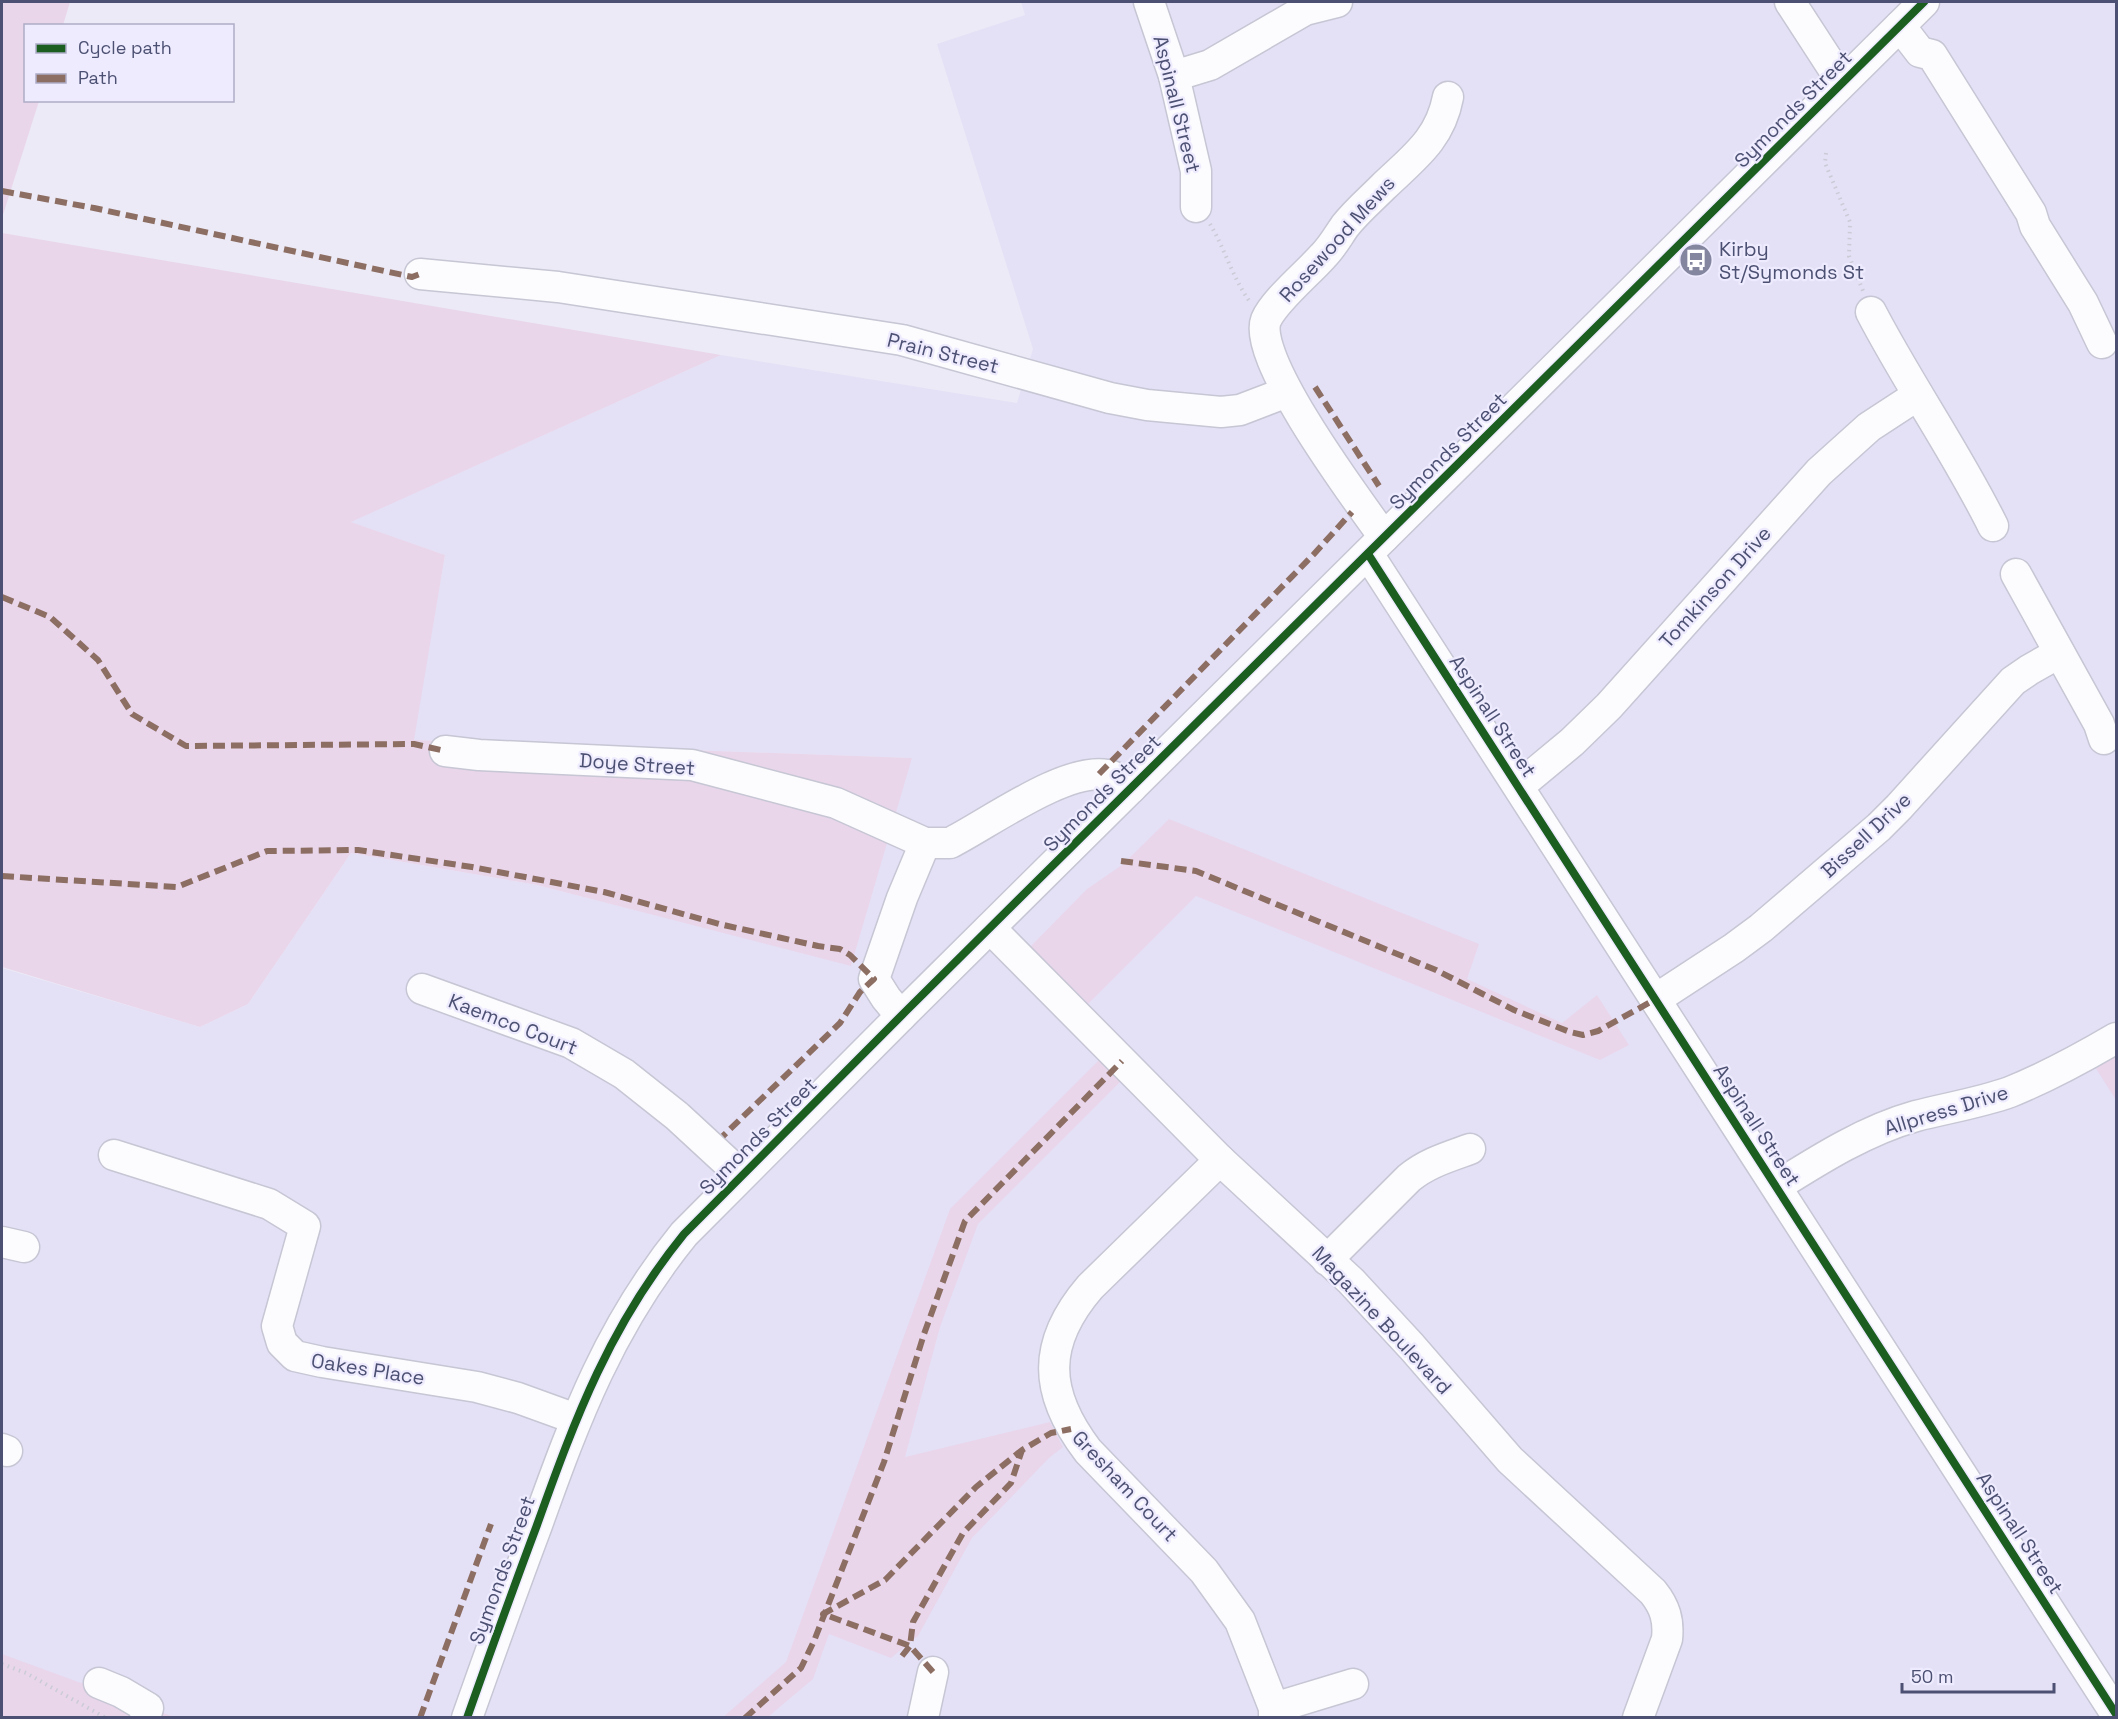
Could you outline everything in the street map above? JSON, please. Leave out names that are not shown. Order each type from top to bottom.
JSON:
[{"type":"street","name":"Aspinall Street","points":[[1149,2],[1174,76],[1196,171],[1196,207]]},
{"type":"street","points":[[1174,76],[1210,64],[1305,10],[1337,2]]},
{"type":"street","points":[[1790,2],[1842,82]]},
{"type":"street","name":"Symonds Street","points":[[466,1718],[576,1419],[599,1365],[639,1294],[684,1234],[1924,2]]},
{"type":"street","points":[[1899,26],[1920,52],[1932,55],[2031,213],[2035,226],[2083,303],[2102,343]]},
{"type":"street","name":"Rosewood Mews","points":[[1287,392],[1268,351],[1264,333],[1265,322],[1272,310],[1324,255],[1355,214],[1432,139],[1445,115],[1448,97]]},
{"type":"street","name":"Prain Street","points":[[420,274],[558,288],[902,340],[1110,398],[1147,405],[1221,412],[1240,410],[1287,392]]},
{"type":"street","points":[[1871,312],[1979,496],[1993,526]]},
{"type":"street","points":[[1287,392],[1376,545]]},
{"type":"street","name":"Tomkinson Drive","points":[[1519,786],[1572,742],[1609,706],[1819,472],[1869,428],[1918,395]]},
{"type":"street","name":"Aspinall Street","points":[[1376,545],[1519,786],[2116,1714]]},
{"type":"street","points":[[2016,574],[2099,724],[2104,739]]},
{"type":"street","name":"Bissell Drive","points":[[1656,999],[1734,948],[1801,895],[1899,807],[2013,681],[2059,653]]},
{"type":"street","name":"Doye Street","points":[[445,751],[479,755],[692,765],[836,803],[925,843],[950,843],[1038,794],[1076,778],[1098,774],[1107,775],[1119,779],[1131,788]]},
{"type":"street","points":[[901,1016],[874,979],[902,898],[925,843]]},
{"type":"street","name":"Magazine Boulevard","points":[[990,928],[1220,1160],[1351,1281],[1510,1460],[1644,1582],[1660,1600],[1666,1613],[1667,1639],[1638,1718]]},
{"type":"street","name":"Kaemco Court","points":[[422,989],[571,1043],[624,1074],[677,1116],[741,1175]]},
{"type":"street","name":"Allpress Drive","points":[[1777,1186],[1868,1134],[1916,1117],[2010,1092],[2057,1071],[2116,1038]]},
{"type":"street","points":[[1327,1260],[1408,1178],[1422,1167],[1470,1149]]},
{"type":"street","name":"Oakes Place","points":[[114,1155],[269,1204],[305,1226],[277,1326],[282,1343],[295,1356],[477,1387],[518,1398],[576,1419]]},
{"type":"street","name":"Gresham Court","points":[[1220,1160],[1090,1287],[1074,1307],[1062,1326],[1056,1349],[1054,1372],[1056,1392],[1071,1430],[1088,1451],[1204,1571],[1240,1621],[1274,1713],[1353,1684]]},
{"type":"street","points":[[923,1718],[933,1672]]},
{"type":"street","points":[[99,1683],[121,1692],[148,1708],[145,1718]]},
{"type":"path","points":[[1826,153],[1825,163],[1850,222],[1849,256],[1871,312]]},
{"type":"path","points":[[1196,207],[1224,248],[1241,291],[1265,322]]},
{"type":"path","points":[[2,1664],[26,1673],[106,1718]]},
{"type":"shaded area","points":[[2,2],[70,2],[63,24],[24,24],[24,102],[39,102],[2,218]]},
{"type":"shaded area","points":[[1021,2],[2116,2],[2116,1717],[2,1717],[2,968],[200,1027],[248,1004],[351,853],[537,885],[851,965],[911,758],[413,740],[445,555],[350,522],[721,355],[1017,403],[1033,349],[937,44],[1025,15]]},
{"type":"shaded area","points":[[2,233],[721,355],[351,522],[445,555],[414,740],[912,758],[851,966],[537,885],[351,853],[248,1004],[200,1027],[2,967]]},
{"type":"shaded area","points":[[1169,819],[1479,944],[1467,979],[1562,1023],[1597,995],[1629,1045],[1600,1060],[1196,896],[1086,1006],[1031,949],[1031,946],[1087,889],[1122,865]]},
{"type":"shaded area","points":[[2116,1052],[2116,1100],[2093,1064]]},
{"type":"shaded area","points":[[1101,1058],[1122,1080],[978,1224],[940,1327],[905,1457],[1050,1422],[1063,1447],[1049,1458],[972,1538],[918,1636],[891,1658],[829,1634],[813,1679],[768,1717],[722,1718],[786,1662],[950,1209]]},
{"type":"shaded area","points":[[2,1654],[174,1717],[2,1717]]},
{"type":"marked path","points":[[2,191],[94,208],[412,277],[420,274]]},
{"type":"marked path","points":[[1315,387],[1379,486]]},
{"type":"marked path","points":[[1099,774],[1314,554],[1352,512]]},
{"type":"marked path","points":[[2,597],[50,617],[98,660],[132,714],[186,746],[414,744],[445,751]]},
{"type":"marked path","points":[[2,876],[177,887],[267,851],[358,850],[472,867],[604,892],[719,924],[840,949],[850,955],[874,979],[860,992],[840,1023],[723,1136]]},
{"type":"marked path","points":[[1121,861],[1196,871],[1436,970],[1514,1010],[1570,1032],[1583,1035],[1598,1031],[1656,999]]},
{"type":"marked path","points":[[745,1718],[801,1668],[814,1641],[884,1462],[924,1334],[965,1221],[1122,1061]]},
{"type":"marked path","points":[[933,1672],[910,1646],[823,1614],[885,1580],[976,1487],[1022,1450],[1051,1433],[1071,1429]]},
{"type":"marked path","points":[[902,1656],[910,1646],[913,1622],[963,1533],[1011,1483],[1022,1450]]},
{"type":"marked path","points":[[420,1718],[491,1524]]},
{"type":"cycle path","points":[[467,1718],[566,1446],[597,1373],[635,1303],[684,1234],[1924,2]]},
{"type":"cycle path","points":[[1368,554],[2116,1714]]},
{"type":"place","name":"Kirby St/Symonds St","points":[[1696,260]]}]
